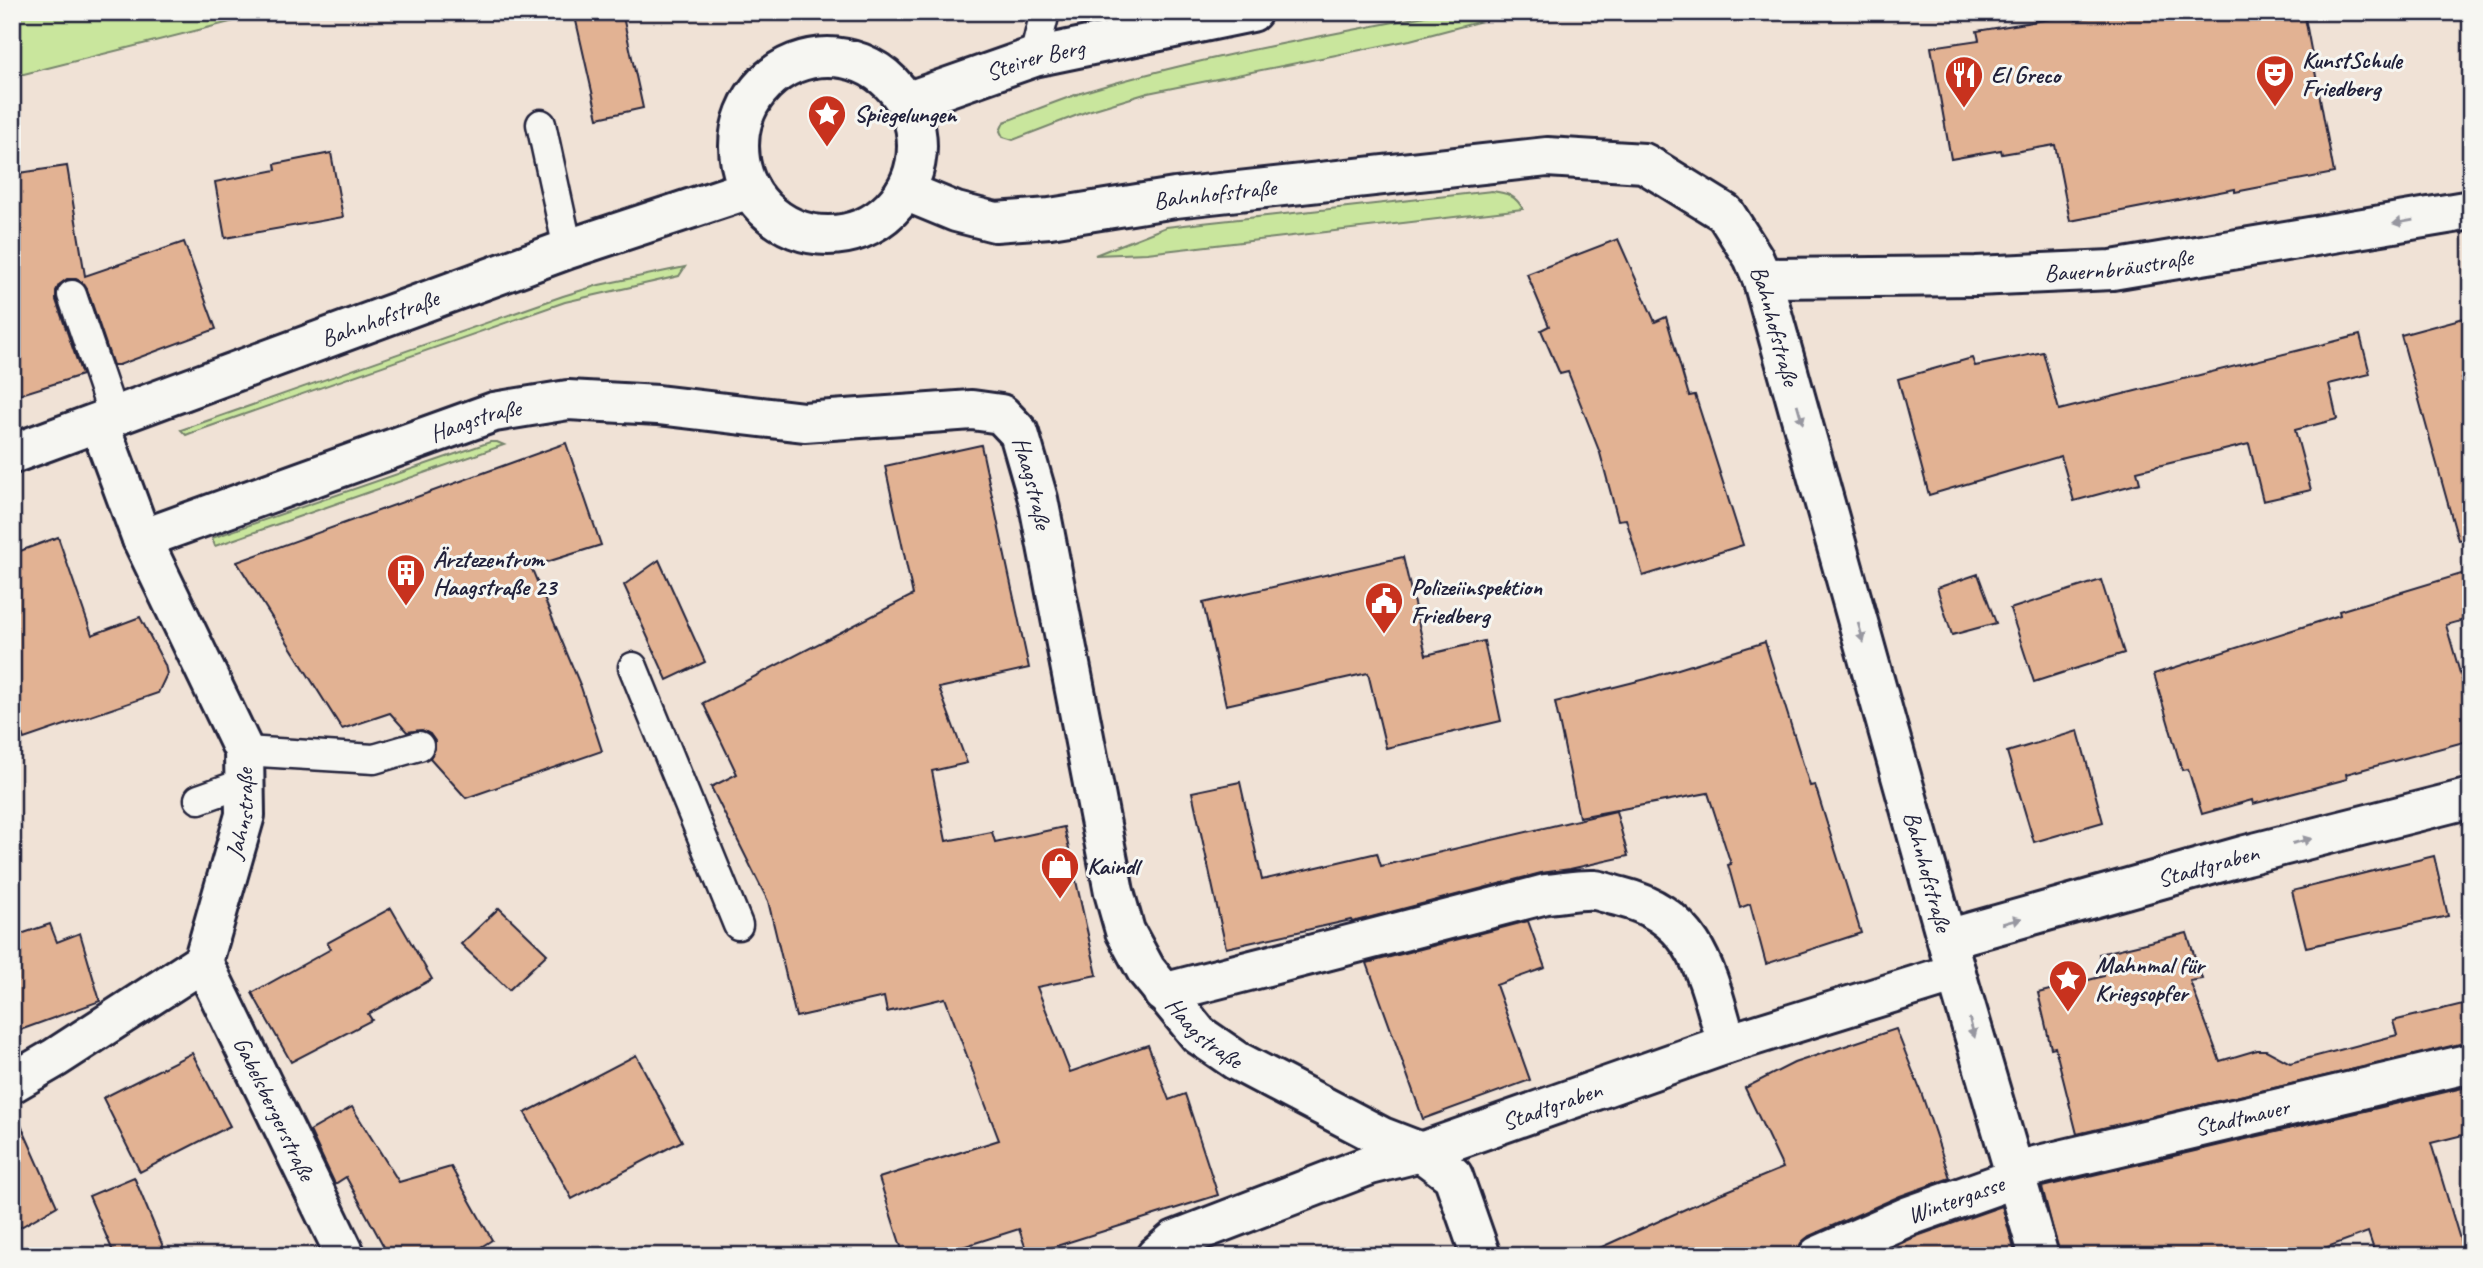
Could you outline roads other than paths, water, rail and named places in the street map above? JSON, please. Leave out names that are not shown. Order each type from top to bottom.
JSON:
[{"type":"street","name":"Steirer Berg","points":[[906,102],[1034,57],[1252,12]]},
{"type":"street","points":[[840,57],[854,60],[879,73],[899,91],[906,102],[917,140],[915,167],[905,191],[878,220],[854,231],[828,234],[801,231],[764,208],[751,189],[742,170],[740,156],[741,127],[745,112],[760,87],[783,69],[811,59],[840,57]]},
{"type":"street","name":"Bahnhofstraße","points":[[905,191],[956,212],[995,222],[1050,218],[1175,198],[1546,157],[1644,163],[1725,213],[1753,257],[1762,278],[1951,956],[2039,1256]]},
{"type":"street","name":"Bahnhofstraße","points":[[12,454],[568,249],[751,189]]},
{"type":"street","name":"Bauernbräustraße","points":[[1762,278],[1976,276],[2112,270],[2471,210]]},
{"type":"street","name":"Haagstraße","points":[[142,539],[494,412],[568,400],[658,405],[804,422],[972,410],[1001,414],[1018,433],[1038,499],[1114,892],[1125,931],[1146,970],[1199,1035],[1237,1061],[1382,1137],[1421,1152],[1453,1176],[1481,1256]]},
{"type":"street","name":"Jahnstraße","points":[[107,421],[142,539],[244,767],[245,815],[203,962]]},
{"type":"street","name":"Stadtgraben","points":[[1156,1256],[1175,1240],[1370,1164],[1421,1152],[1727,1044],[1951,956],[2246,855],[2471,799]]},
{"type":"street","points":[[1163,993],[1546,894],[1595,890],[1636,901],[1668,918],[1690,940],[1704,968],[1727,1044]]},
{"type":"street","points":[[12,1083],[203,962]]},
{"type":"street","name":"Gabelsbergerstraße","points":[[203,962],[346,1256]]},
{"type":"street","name":"Stadtmauer","points":[[2015,1175],[2471,1063]]},
{"type":"street","name":"Wintergasse","points":[[1818,1256],[1909,1216],[2015,1175]]},
{"type":"lane","points":[[1034,57],[1045,12]]},
{"type":"lane","points":[[541,124],[568,249]]},
{"type":"lane","points":[[72,295],[107,421]]},
{"type":"lane","points":[[633,667],[738,925]]},
{"type":"lane","points":[[199,799],[244,767],[374,760],[419,746]]},
{"type":"place","name":"KunstSchule Friedberg","points":[[2275,108]]},
{"type":"place","name":"El Greco","points":[[1964,109]]},
{"type":"place","name":"Spiegelungen","points":[[827,148]]},
{"type":"place","name":"Ärztezentrum Haagstraße 23","points":[[406,607]]},
{"type":"place","name":"Polizeiinspektion Friedberg","points":[[1384,635]]},
{"type":"place","name":"Kaindl","points":[[1060,900]]},
{"type":"place","name":"Mahnmal für Kriegsopfer","points":[[2068,1013]]}]
